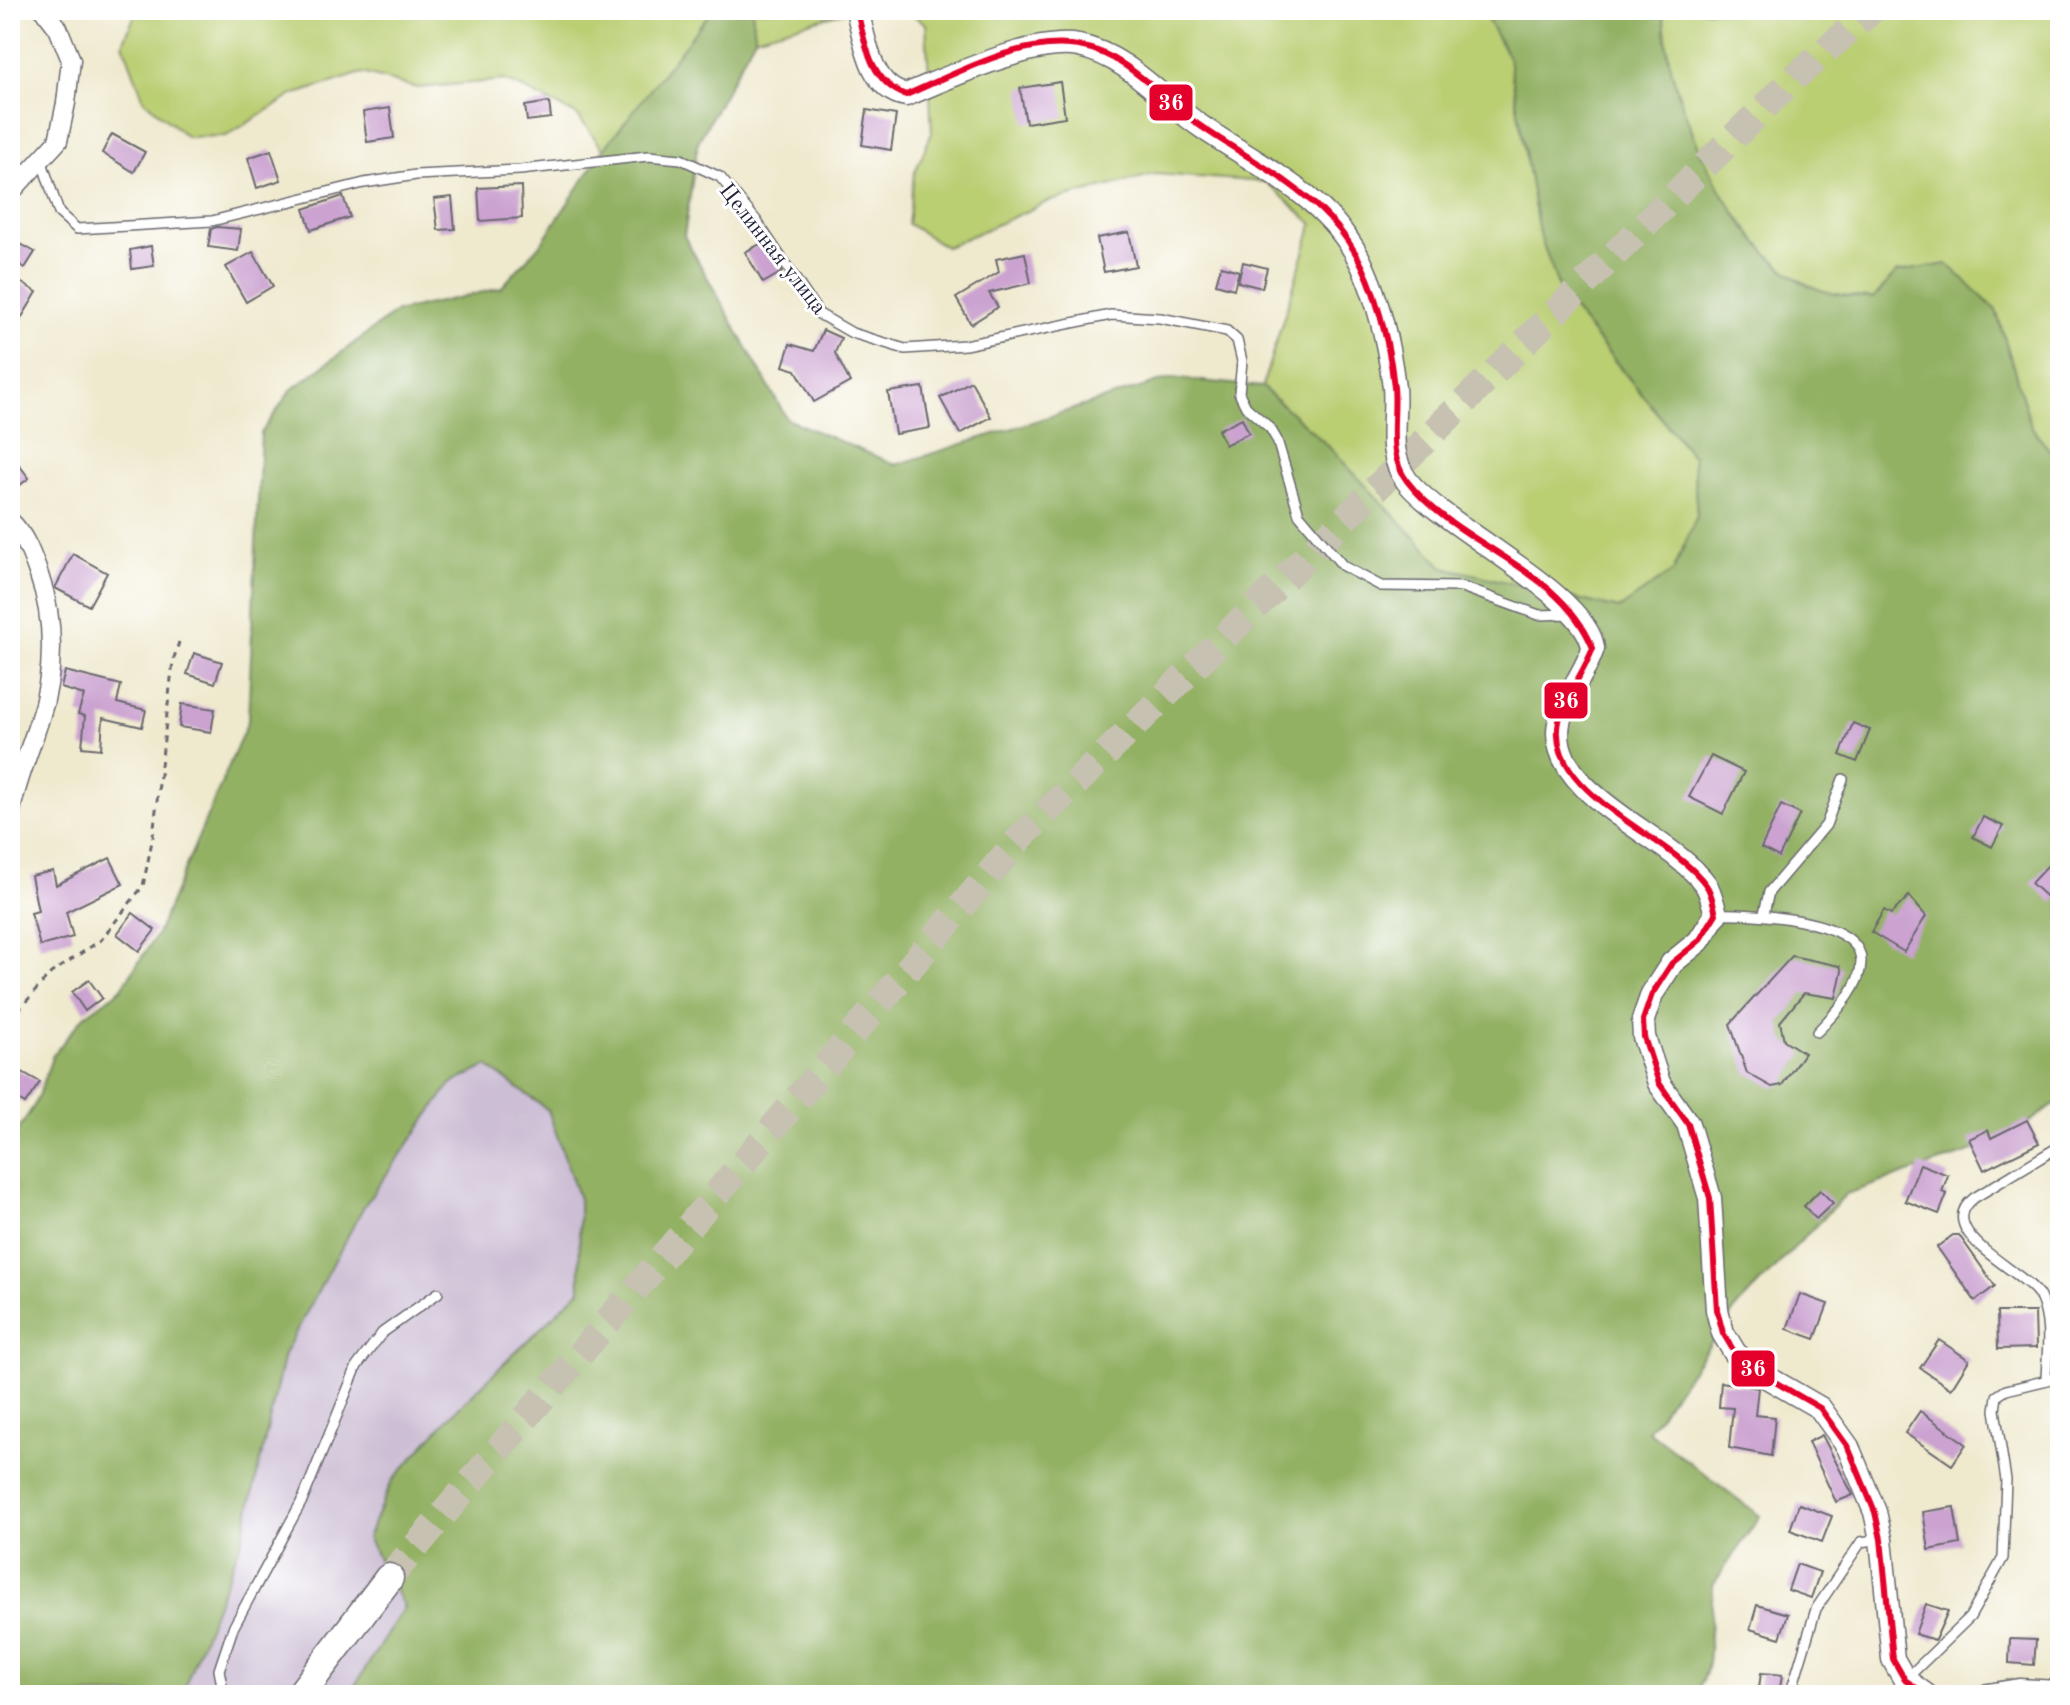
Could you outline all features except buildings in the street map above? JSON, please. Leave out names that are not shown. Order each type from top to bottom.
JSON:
[{"type":"highway","points":[[300,1695],[389,1578]]},
{"type":"street","points":[[10,193],[42,162],[58,141],[71,60],[58,28],[44,10]]},
{"type":"street","points":[[857,10],[870,58],[885,85],[895,93],[906,95],[969,69],[1031,50],[1077,45],[1119,60],[1199,126],[1255,160],[1314,203],[1348,241],[1362,265],[1389,351],[1394,391],[1392,439],[1405,479],[1424,499],[1479,537],[1571,613],[1592,640],[1593,648],[1566,704],[1558,732],[1563,757],[1578,780],[1688,866],[1707,886],[1716,914],[1699,941],[1672,963],[1652,994],[1643,1020],[1644,1037],[1659,1083],[1688,1124],[1710,1198],[1717,1310],[1723,1333],[1735,1353],[1756,1371],[1820,1408],[1848,1447],[1875,1512],[1881,1539],[1888,1636],[1893,1659],[1905,1680],[1926,1695]]},
{"type":"street","points":[[10,521],[31,552],[49,604],[50,665],[40,719],[15,787],[10,815]]},
{"type":"street","points":[[1988,1695],[2060,1692]]},
{"type":"lane","name":"Целинная улица","points":[[42,162],[59,213],[77,229],[212,221],[364,183],[416,175],[520,170],[648,156],[681,159],[720,177],[756,220],[819,314],[852,333],[905,349],[950,346],[1012,337],[1111,315],[1160,318],[1227,331],[1237,340],[1240,351],[1239,393],[1256,419],[1270,428],[1277,440],[1299,514],[1343,566],[1381,586],[1462,587],[1539,615],[1571,613]]},
{"type":"lane","points":[[1764,913],[1769,892],[1826,825],[1843,779]]},
{"type":"lane","points":[[1716,914],[1764,913],[1839,934],[1856,947],[1861,958],[1844,1004],[1817,1032]]},
{"type":"lane","points":[[2046,1378],[2048,1328],[2042,1301],[2035,1288],[1980,1245],[1965,1229],[1961,1215],[1974,1198],[2060,1146]]},
{"type":"lane","points":[[224,1695],[219,1670],[233,1628],[303,1499],[357,1366],[382,1333],[438,1293]]},
{"type":"lane","points":[[1905,1680],[1970,1617],[2003,1558],[2006,1480],[1995,1410],[1997,1396],[2006,1390],[2060,1377]]},
{"type":"lane","points":[[1790,1695],[1816,1609],[1861,1542],[1881,1539]]},
{"type":"path","points":[[10,1020],[51,973],[101,940],[143,886],[153,836],[173,661],[179,642]]},
{"type":"shaded area","points":[[487,1065],[548,1110],[579,1199],[580,1290],[453,1413],[368,1538],[404,1607],[349,1695],[181,1695],[243,1538],[284,1354],[364,1206],[451,1084]]},
{"type":"green space","points":[[137,10],[712,10],[604,150],[577,115],[505,80],[417,88],[362,73],[293,95],[226,136],[187,137],[144,100],[123,43]]},
{"type":"green space","points":[[712,10],[752,10],[755,37],[698,142],[684,236],[787,419],[896,465],[1171,378],[1262,387],[1326,444],[1443,567],[1619,609],[1673,571],[1697,516],[1693,457],[1562,296],[1539,233],[1509,58],[1482,10],[1663,10],[1676,87],[1700,149],[1733,210],[1774,261],[1815,288],[1844,296],[1874,298],[1897,272],[1947,264],[1996,310],[2031,426],[2060,464],[2060,1101],[2000,1142],[1846,1194],[1737,1307],[1648,1431],[1760,1516],[1713,1585],[1708,1665],[1696,1695],[349,1695],[404,1607],[367,1538],[392,1481],[453,1413],[580,1290],[579,1199],[548,1110],[487,1066],[451,1084],[364,1206],[284,1354],[243,1538],[181,1695],[10,1695],[10,1142],[35,1104],[53,1055],[84,1016],[121,989],[157,934],[248,721],[261,433],[291,390],[396,312],[501,288],[542,242],[604,149]]},
{"type":"green space","points":[[752,10],[852,10],[755,37]]},
{"type":"green space","points":[[905,10],[1482,10],[1509,58],[1539,233],[1562,296],[1693,457],[1697,516],[1674,571],[1619,609],[1443,567],[1326,444],[1262,387],[1313,224],[1266,182],[1155,174],[1047,202],[946,247],[908,224],[914,174],[932,133],[926,24]]},
{"type":"green space","points":[[1663,10],[2060,10],[2060,464],[2031,426],[1996,310],[1897,272],[1874,298],[1825,291],[1798,279],[1775,261],[1753,237],[1716,180],[1687,118],[1669,59]]},
{"type":"tunnel","points":[[389,1578],[1021,837],[1793,79],[1872,10]]},
{"type":"transit line","name":"36","points":[[857,10],[877,71],[884,81],[906,95],[990,59],[1035,46],[1079,46],[1113,58],[1143,78],[1199,125],[1301,193],[1331,220],[1350,245],[1369,282],[1386,339],[1395,399],[1394,447],[1407,481],[1428,504],[1533,577],[1578,620],[1593,648],[1559,721],[1560,747],[1571,770],[1590,792],[1614,812],[1689,867],[1710,892],[1716,914],[1699,941],[1672,963],[1652,994],[1643,1020],[1644,1037],[1659,1083],[1688,1124],[1710,1198],[1717,1310],[1723,1333],[1735,1353],[1756,1371],[1820,1408],[1848,1447],[1875,1512],[1881,1539],[1893,1659],[1905,1680],[1926,1695]]},
{"type":"transit line","name":"36","points":[[1988,1695],[2019,1690],[2060,1692]]}]
